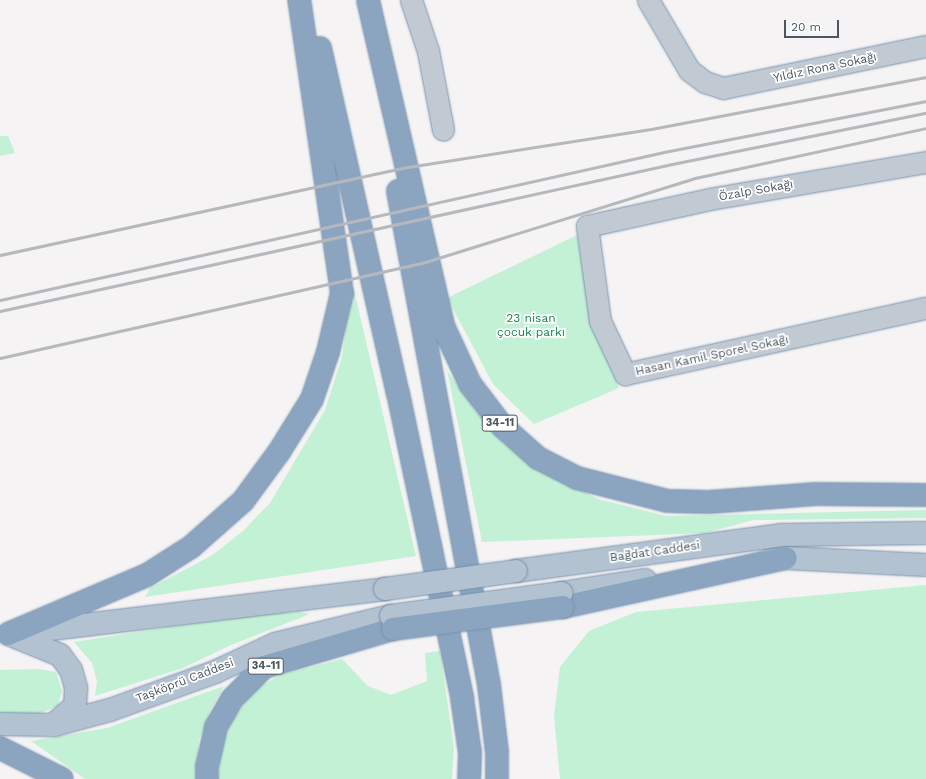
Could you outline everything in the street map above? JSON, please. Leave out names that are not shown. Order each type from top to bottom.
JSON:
[{"type":"highway","points":[[4,634],[147,575],[191,547],[242,501],[279,452],[312,399],[328,352],[342,293],[299,0]]},
{"type":"highway","points":[[309,0],[398,393],[462,698],[470,753],[469,779]]},
{"type":"highway","points":[[362,0],[489,685],[497,752],[497,779]]},
{"type":"highway","name":"34-11","points":[[368,0],[444,328],[470,384],[503,427],[538,458],[577,478],[668,501],[709,502],[816,494],[926,495]]},
{"type":"highway","name":"34-11","points":[[208,779],[207,767],[216,727],[232,700],[264,667],[392,622],[562,600],[786,558]]},
{"type":"highway","points":[[0,748],[62,779]]},
{"type":"main road","name":"Bağdat Caddesi","points":[[4,634],[385,588],[781,535],[926,533]]},
{"type":"main road","points":[[786,558],[926,565]]},
{"type":"main road","name":"Taşköprü Caddesi","points":[[0,724],[54,725],[110,710],[215,672],[275,644],[392,622]]},
{"type":"main road","points":[[4,634],[60,655],[71,670],[76,688],[75,706],[54,725]]},
{"type":"street","points":[[411,0],[428,51],[443,130]]},
{"type":"street","name":"Yıldız Rona Sokağı","points":[[648,0],[689,70],[705,82],[723,88],[926,46]]},
{"type":"street","name":"Özalp Sokağı","points":[[587,226],[710,199],[926,162]]},
{"type":"street","name":"Hasan Kamil Sporel Sokağı","points":[[587,226],[600,320],[625,374],[926,308]]},
{"type":"green space","points":[[0,136],[8,136],[15,153],[0,156]]},
{"type":"green space","name":"23 nisan çocuk parkı","points":[[577,235],[590,312],[619,388],[534,424],[493,384],[447,298]]},
{"type":"green space","points":[[354,290],[416,556],[145,597],[150,588],[211,556],[243,531],[270,503],[325,410],[342,357],[350,295]]},
{"type":"green space","points":[[447,370],[475,411],[504,444],[529,463],[598,499],[666,516],[926,510],[926,518],[754,520],[705,533],[482,542]]},
{"type":"green space","points":[[926,585],[926,779],[560,779],[554,716],[560,667],[589,631],[636,612]]},
{"type":"green space","points":[[301,612],[310,614],[231,645],[183,668],[95,696],[97,681],[92,663],[74,642],[246,615]]},
{"type":"green space","points":[[440,651],[454,748],[452,779],[218,779],[222,745],[233,720],[254,690],[280,675],[342,659],[368,686],[391,695],[427,681],[425,653]]},
{"type":"green space","points":[[39,669],[56,672],[62,691],[58,706],[38,714],[0,715],[0,670]]},
{"type":"green space","points":[[224,686],[210,711],[199,740],[196,779],[85,779],[31,741],[107,728]]},
{"type":"railway","points":[[0,255],[408,167],[651,129],[926,77]]},
{"type":"railway","points":[[0,300],[669,151],[926,101]]},
{"type":"railway","points":[[0,311],[672,164],[926,113]]},
{"type":"railway","points":[[0,358],[422,263],[695,178],[926,128]]}]
